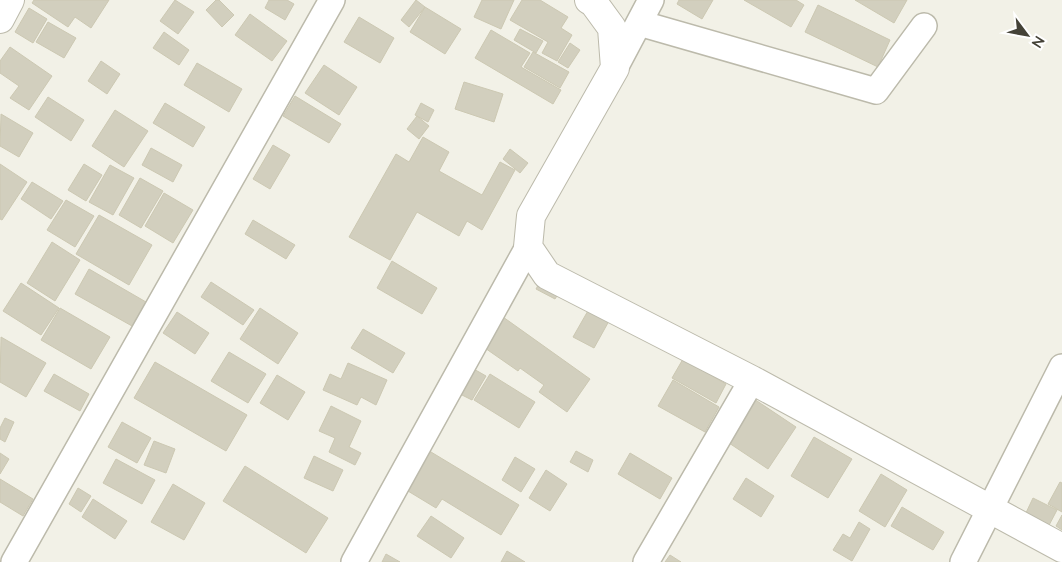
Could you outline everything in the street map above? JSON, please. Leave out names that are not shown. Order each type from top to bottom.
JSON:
[{"type":"street","points":[[0,19],[10,0]]},
{"type":"street","points":[[14,562],[332,0]]},
{"type":"street","points":[[589,0],[593,2],[612,28],[615,68]]},
{"type":"street","points":[[354,562],[528,247],[531,216],[615,68],[651,0]]},
{"type":"street","points":[[639,23],[876,91],[924,26]]},
{"type":"street","points":[[528,247],[547,275],[752,380],[1062,548]]},
{"type":"street","points":[[963,562],[1062,367]]},
{"type":"street","points":[[646,562],[752,380]]},
{"type":"building","points":[[34,0],[109,0],[91,28],[75,17],[68,27],[32,3]]},
{"type":"building","points":[[175,0],[194,12],[178,34],[160,21]]},
{"type":"building","points":[[216,0],[219,0],[234,15],[222,27],[206,10]]},
{"type":"building","points":[[269,0],[287,0],[294,4],[285,20],[265,8]]},
{"type":"building","points":[[416,0],[425,7],[409,27],[401,20]]},
{"type":"building","points":[[482,0],[514,0],[501,29],[474,17]]},
{"type":"building","points":[[522,0],[540,0],[568,17],[561,28],[572,35],[557,61],[542,53],[548,42],[510,20]]},
{"type":"building","points":[[679,0],[713,0],[702,19],[677,4]]},
{"type":"building","points":[[744,0],[796,0],[804,5],[791,27]]},
{"type":"building","points":[[855,0],[907,0],[894,23]]},
{"type":"building","points":[[818,5],[890,40],[878,67],[805,32]]},
{"type":"building","points":[[425,7],[461,29],[445,54],[410,32]]},
{"type":"building","points":[[29,8],[47,19],[33,43],[15,32]]},
{"type":"building","points":[[250,14],[287,41],[272,61],[235,35]]},
{"type":"building","points":[[359,17],[394,38],[380,63],[344,42]]},
{"type":"building","points":[[48,22],[76,38],[64,58],[36,42]]},
{"type":"building","points":[[520,29],[543,41],[536,53],[514,40]]},
{"type":"building","points":[[491,30],[530,53],[521,67],[561,90],[553,104],[475,58]]},
{"type":"building","points":[[164,32],[189,50],[179,65],[153,48]]},
{"type":"building","points":[[570,43],[580,50],[568,68],[558,62]]},
{"type":"building","points":[[10,47],[52,76],[29,110],[10,98],[19,86],[0,73],[0,61]]},
{"type":"building","points":[[533,52],[569,72],[560,88],[524,67]]},
{"type":"building","points":[[101,61],[120,74],[107,94],[88,81]]},
{"type":"building","points":[[197,63],[242,89],[229,112],[184,85]]},
{"type":"building","points":[[324,65],[357,87],[339,115],[305,93]]},
{"type":"building","points":[[464,82],[503,94],[494,122],[455,109]]},
{"type":"building","points":[[295,96],[341,124],[329,143],[283,116]]},
{"type":"building","points":[[48,97],[84,120],[71,141],[35,117]]},
{"type":"building","points":[[165,103],[205,127],[193,147],[153,123]]},
{"type":"building","points":[[421,103],[434,110],[428,122],[415,115]]},
{"type":"building","points":[[115,110],[148,131],[124,167],[92,146]]},
{"type":"building","points":[[1,114],[33,133],[19,157],[0,146]]},
{"type":"building","points":[[417,116],[429,126],[419,139],[407,129]]},
{"type":"building","points":[[423,137],[449,152],[439,171],[482,195],[500,162],[515,170],[482,230],[467,221],[459,236],[417,212],[390,260],[349,237],[396,154],[409,162]]},
{"type":"building","points":[[273,145],[290,155],[270,189],[253,179]]},
{"type":"building","points":[[151,148],[182,165],[173,182],[142,165]]},
{"type":"building","points":[[510,149],[528,163],[520,173],[503,159]]},
{"type":"building","points":[[0,164],[27,182],[2,220],[0,219]]},
{"type":"building","points":[[84,164],[102,175],[86,201],[68,190]]},
{"type":"building","points":[[110,165],[134,178],[113,215],[89,202]]},
{"type":"building","points":[[140,178],[163,191],[141,228],[119,215]]},
{"type":"building","points":[[32,182],[63,201],[51,219],[21,199]]},
{"type":"building","points":[[164,193],[193,210],[173,243],[145,226]]},
{"type":"building","points":[[66,200],[94,216],[75,247],[47,230]]},
{"type":"building","points":[[99,215],[152,245],[129,285],[76,254]]},
{"type":"building","points":[[253,220],[295,245],[286,259],[245,234]]},
{"type":"building","points":[[52,242],[80,260],[55,301],[27,283]]},
{"type":"building","points":[[392,261],[437,288],[422,314],[377,288]]},
{"type":"building","points":[[89,269],[146,302],[132,326],[75,294]]},
{"type":"building","points":[[541,280],[560,291],[555,299],[536,289]]},
{"type":"building","points":[[211,282],[254,310],[243,325],[201,297]]},
{"type":"building","points":[[21,283],[59,308],[41,335],[3,311]]},
{"type":"building","points":[[60,308],[110,337],[91,369],[41,340]]},
{"type":"building","points":[[260,308],[298,333],[278,364],[240,339]]},
{"type":"building","points":[[589,309],[609,321],[594,348],[573,337]]},
{"type":"building","points":[[177,312],[209,333],[195,354],[163,333]]},
{"type":"building","points":[[503,317],[590,379],[567,412],[539,392],[544,385],[520,368],[518,371],[482,346]]},
{"type":"building","points":[[363,329],[405,353],[393,373],[351,348]]},
{"type":"building","points":[[1,337],[46,363],[26,397],[0,382]]},
{"type":"building","points":[[229,352],[266,374],[248,403],[211,381]]},
{"type":"building","points":[[683,359],[726,384],[716,403],[672,378]]},
{"type":"building","points":[[155,362],[247,415],[226,451],[134,398]]},
{"type":"building","points":[[348,363],[387,380],[376,405],[361,397],[357,405],[323,390],[330,374],[341,379]]},
{"type":"building","points":[[472,368],[486,376],[472,400],[458,393]]},
{"type":"building","points":[[54,374],[89,394],[80,411],[44,391]]},
{"type":"building","points":[[490,374],[535,402],[519,428],[474,400]]},
{"type":"building","points":[[277,375],[305,392],[288,420],[260,403]]},
{"type":"building","points":[[673,380],[719,407],[705,432],[658,406]]},
{"type":"building","points":[[754,399],[796,427],[768,469],[726,441]]},
{"type":"building","points":[[331,406],[361,421],[349,447],[361,453],[355,465],[329,452],[335,438],[319,431]]},
{"type":"building","points":[[5,418],[14,422],[5,442],[0,439],[0,428]]},
{"type":"building","points":[[122,422],[151,438],[137,463],[108,447]]},
{"type":"building","points":[[814,437],[852,459],[828,498],[791,476]]},
{"type":"building","points":[[154,441],[175,449],[166,473],[144,465]]},
{"type":"building","points":[[426,449],[519,505],[501,535],[442,499],[436,508],[403,488]]},
{"type":"building","points":[[576,451],[593,460],[588,472],[570,462]]},
{"type":"building","points":[[0,453],[9,459],[0,474]]},
{"type":"building","points":[[630,453],[672,478],[660,499],[618,474]]},
{"type":"building","points":[[314,456],[343,470],[333,491],[304,478]]},
{"type":"building","points":[[515,457],[535,469],[521,492],[502,480]]},
{"type":"building","points":[[116,459],[155,480],[142,504],[103,483]]},
{"type":"building","points":[[245,466],[328,518],[306,553],[223,501]]},
{"type":"building","points":[[546,470],[567,484],[550,511],[529,498]]},
{"type":"building","points":[[881,474],[907,490],[885,527],[859,511]]},
{"type":"building","points":[[746,478],[774,496],[761,517],[733,499]]},
{"type":"building","points":[[0,479],[33,499],[23,516],[0,502]]},
{"type":"building","points":[[1060,482],[1062,483],[1062,512],[1048,504]]},
{"type":"building","points":[[173,484],[205,503],[184,540],[151,522]]},
{"type":"building","points":[[78,488],[91,496],[81,512],[69,504]]},
{"type":"building","points":[[1033,498],[1057,510],[1047,529],[1024,517]]},
{"type":"building","points":[[93,499],[127,521],[115,539],[82,517]]},
{"type":"building","points":[[902,507],[944,532],[933,550],[891,526]]},
{"type":"building","points":[[1062,515],[1062,530],[1056,526]]},
{"type":"building","points":[[431,516],[464,538],[451,558],[417,536]]},
{"type":"building","points":[[859,522],[870,529],[852,561],[833,550],[843,534],[850,538]]},
{"type":"building","points":[[507,551],[525,562],[501,562]]},
{"type":"building","points":[[386,554],[400,562],[382,562]]},
{"type":"building","points":[[670,555],[681,562],[665,562]]}]
